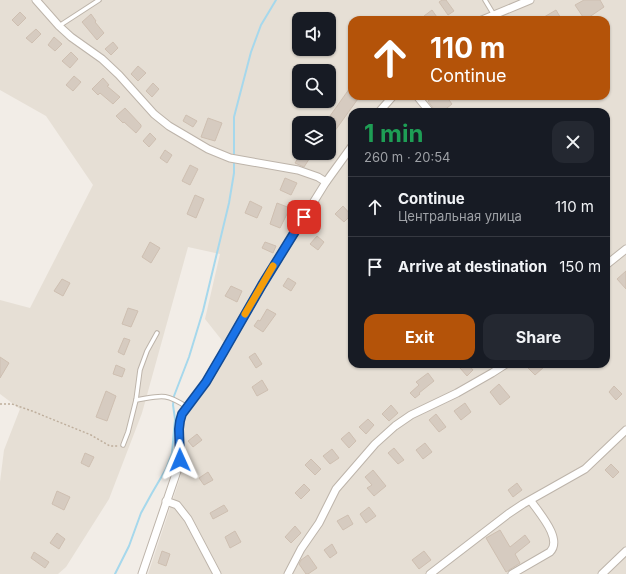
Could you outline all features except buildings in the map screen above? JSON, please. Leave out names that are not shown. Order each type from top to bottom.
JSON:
[{"type":"street","points":[[36,0],[59,26],[71,37],[102,59],[119,75],[160,120],[169,126],[208,149],[230,158],[298,170],[318,177],[326,182]]},
{"type":"street","points":[[494,15],[530,0]]},
{"type":"street","points":[[382,108],[390,100]]},
{"type":"street","points":[[420,100],[427,108]]},
{"type":"street","points":[[142,574],[180,460],[180,421],[187,407],[206,382],[262,285],[326,182],[348,152]]},
{"type":"street","points":[[610,262],[626,248]]},
{"type":"street","points":[[288,574],[301,549],[319,523],[340,484],[375,444],[395,426],[411,415],[457,393],[500,368]]},
{"type":"street","points":[[430,574],[508,514],[585,469],[626,430]]},
{"type":"street","points":[[166,501],[177,505],[188,519],[217,574]]},
{"type":"street","points":[[512,574],[550,552],[554,547],[555,543],[552,533],[531,501]]},
{"type":"street","points":[[602,574],[626,551]]},
{"type":"lane","points":[[59,26],[98,0]]},
{"type":"lane","points":[[485,0],[494,15]]},
{"type":"lane","points":[[123,445],[136,400],[140,370],[147,351],[157,333]]},
{"type":"lane","points":[[136,400],[166,396],[187,407]]},
{"type":"path","points":[[0,404],[12,404],[32,411],[91,435],[110,446],[123,445]]},
{"type":"shaded area","points":[[0,0],[626,0],[626,574],[148,574],[181,475],[179,426],[228,348],[205,319],[220,254],[188,247],[142,413],[109,499],[66,567],[58,574],[0,574],[0,482],[4,450],[20,409],[0,394],[0,300],[30,308],[93,185],[46,116],[0,90]]},
{"type":"waterway","points":[[234,157],[234,117],[251,52],[261,25],[276,0]]},
{"type":"waterway","points":[[115,574],[129,546],[141,513],[166,469],[172,453],[175,419],[173,405],[174,396],[189,357],[203,311],[229,203],[234,173],[234,161]]},
{"type":"slow traffic","points":[[245,314],[273,266]]},
{"type":"route","points":[[180,460],[179,429],[182,414],[206,382],[262,285],[304,217]]}]
